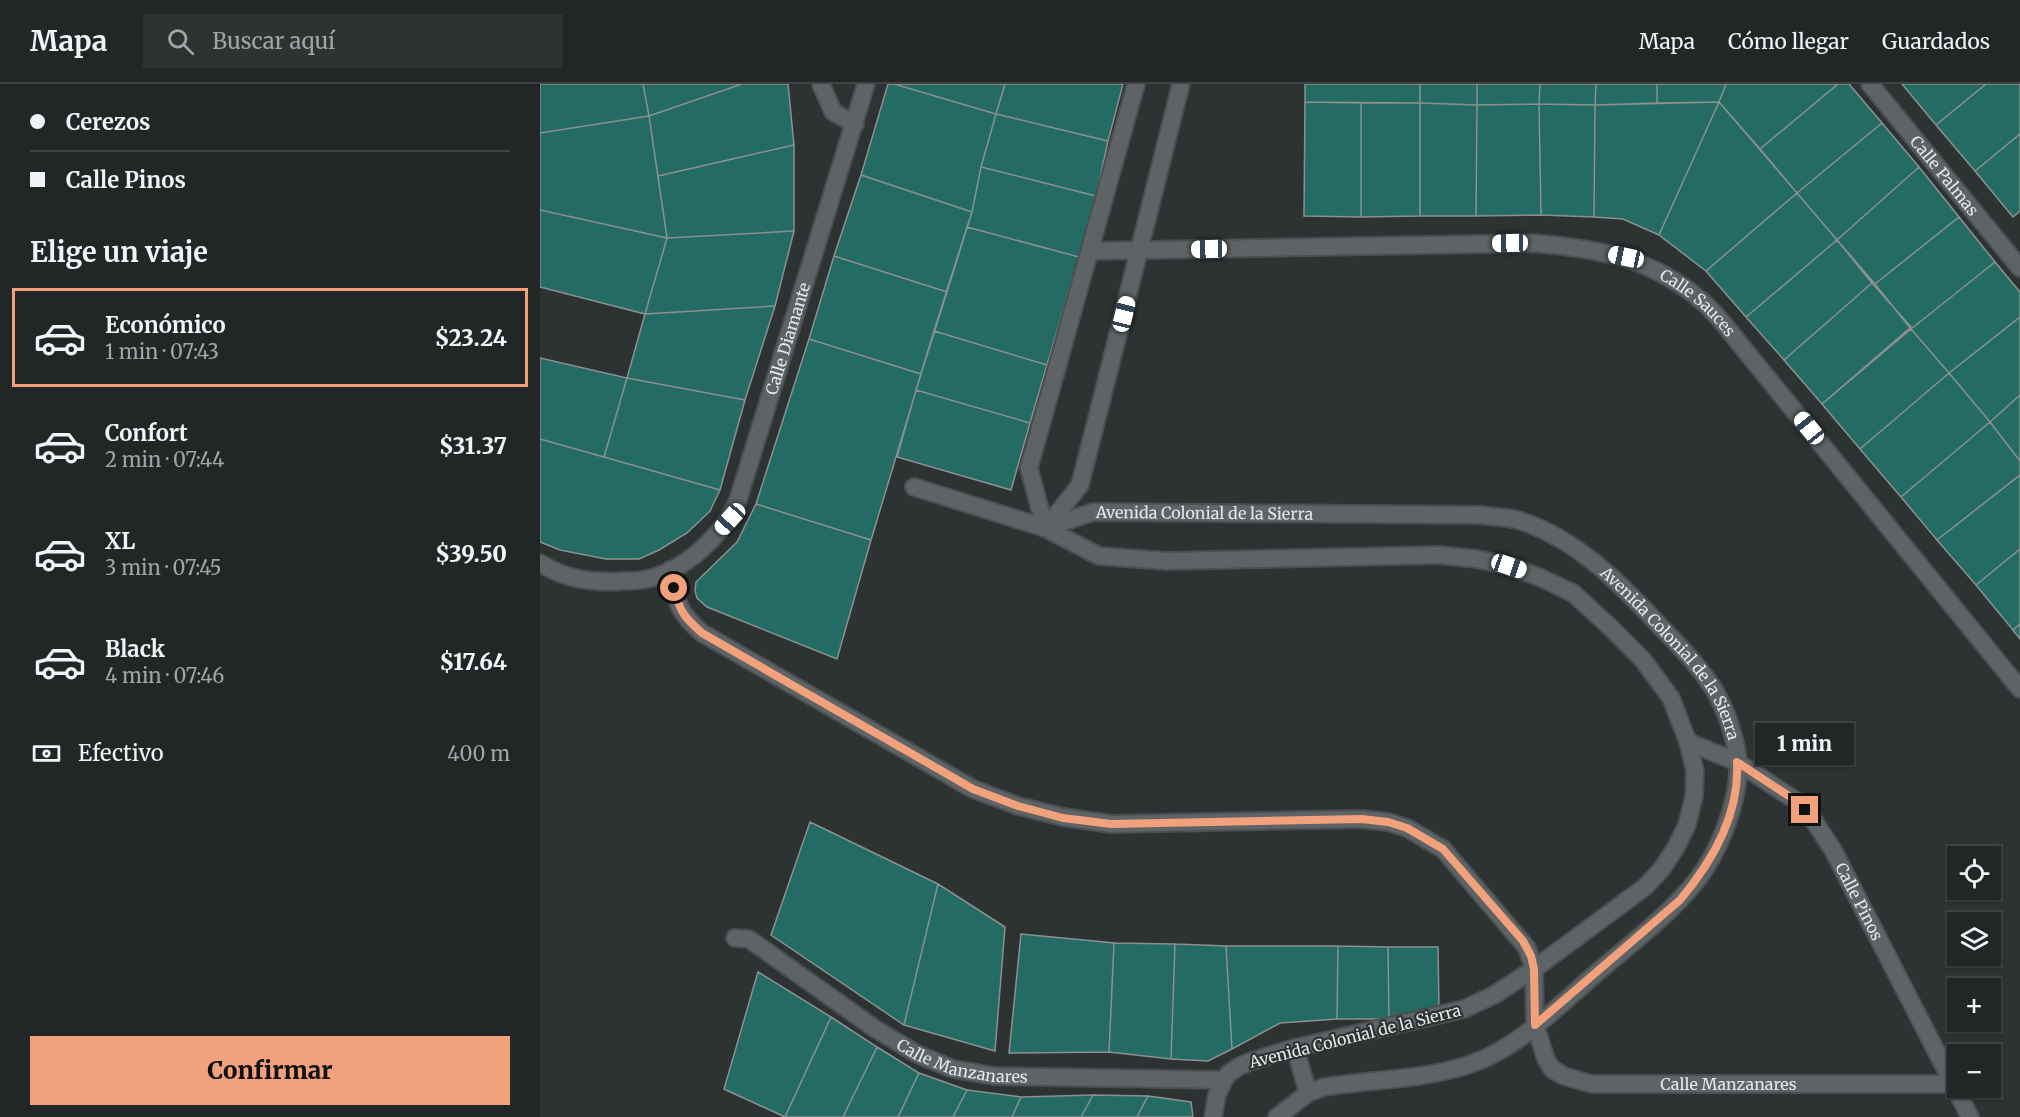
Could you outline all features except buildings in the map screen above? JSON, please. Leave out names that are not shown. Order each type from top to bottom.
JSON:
[{"type":"street","points":[[821,84],[833,112],[855,124]]},
{"type":"street","name":"Calle Diamante","points":[[540,564],[573,578],[602,582],[647,579],[670,570],[705,546],[730,519],[738,500],[866,84]]},
{"type":"street","points":[[1045,528],[1029,468],[1136,84]]},
{"type":"street","name":"Avenida Colonial de la Sierra","points":[[1045,528],[1080,485],[1181,84]]},
{"type":"street","name":"Calle Palmas","points":[[1870,84],[2020,268]]},
{"type":"street","name":"Calle Sauces","points":[[1091,251],[1533,243],[1577,247],[1626,257],[1671,277],[1704,303],[1748,354],[2020,689]]},
{"type":"street","points":[[914,487],[1045,528]]},
{"type":"street","name":"Avenida Colonial de la Sierra","points":[[1045,528],[1093,512],[1480,515],[1516,520],[1551,533],[1582,553],[1631,595],[1693,661],[1716,692],[1730,723],[1738,774],[1725,828],[1712,857],[1698,879],[1680,900],[1511,1044],[1475,1062],[1435,1074],[1344,1084],[1308,1093],[1277,1117]]},
{"type":"street","name":"Avenida Colonial de la Sierra","points":[[1045,528],[1099,556],[1167,561],[1439,555],[1477,559],[1509,566],[1573,593],[1610,627],[1643,660],[1671,698],[1688,742],[1695,771],[1694,796],[1687,825],[1661,870],[1645,887],[1534,969],[1494,995],[1464,1009],[1295,1048],[1238,1066],[1224,1080]]},
{"type":"street","points":[[670,570],[678,607],[702,633],[973,789],[1018,806],[1063,818],[1111,824],[1362,819],[1388,822],[1407,828],[1443,849],[1523,941],[1531,956],[1534,969]]},
{"type":"street","name":"Calle Pinos","points":[[1688,742],[1737,762],[1795,800],[1814,821],[1833,850],[1947,1070]]},
{"type":"street","name":"Calle Manzanares","points":[[735,938],[749,939],[874,1028],[917,1054],[953,1069],[994,1076],[1224,1080]]},
{"type":"street","name":"Calle Manzanares","points":[[1534,969],[1535,1025],[1546,1059],[1552,1069],[1564,1077],[1592,1084],[1947,1084]]},
{"type":"street","points":[[1295,1048],[1308,1093]]},
{"type":"street","points":[[1213,1117],[1217,1095],[1224,1080]]},
{"type":"street","name":"Calle Pinos","points":[[1961,1098],[1970,1117]]},
{"type":"route","points":[[674,588],[678,607],[702,633],[973,789],[1018,806],[1063,818],[1111,824],[1362,819],[1388,822],[1425,837],[1443,849],[1523,941],[1531,956],[1534,969],[1535,1025],[1680,900],[1698,879],[1712,857],[1725,828],[1738,774],[1737,762],[1795,800],[1805,810]]}]
